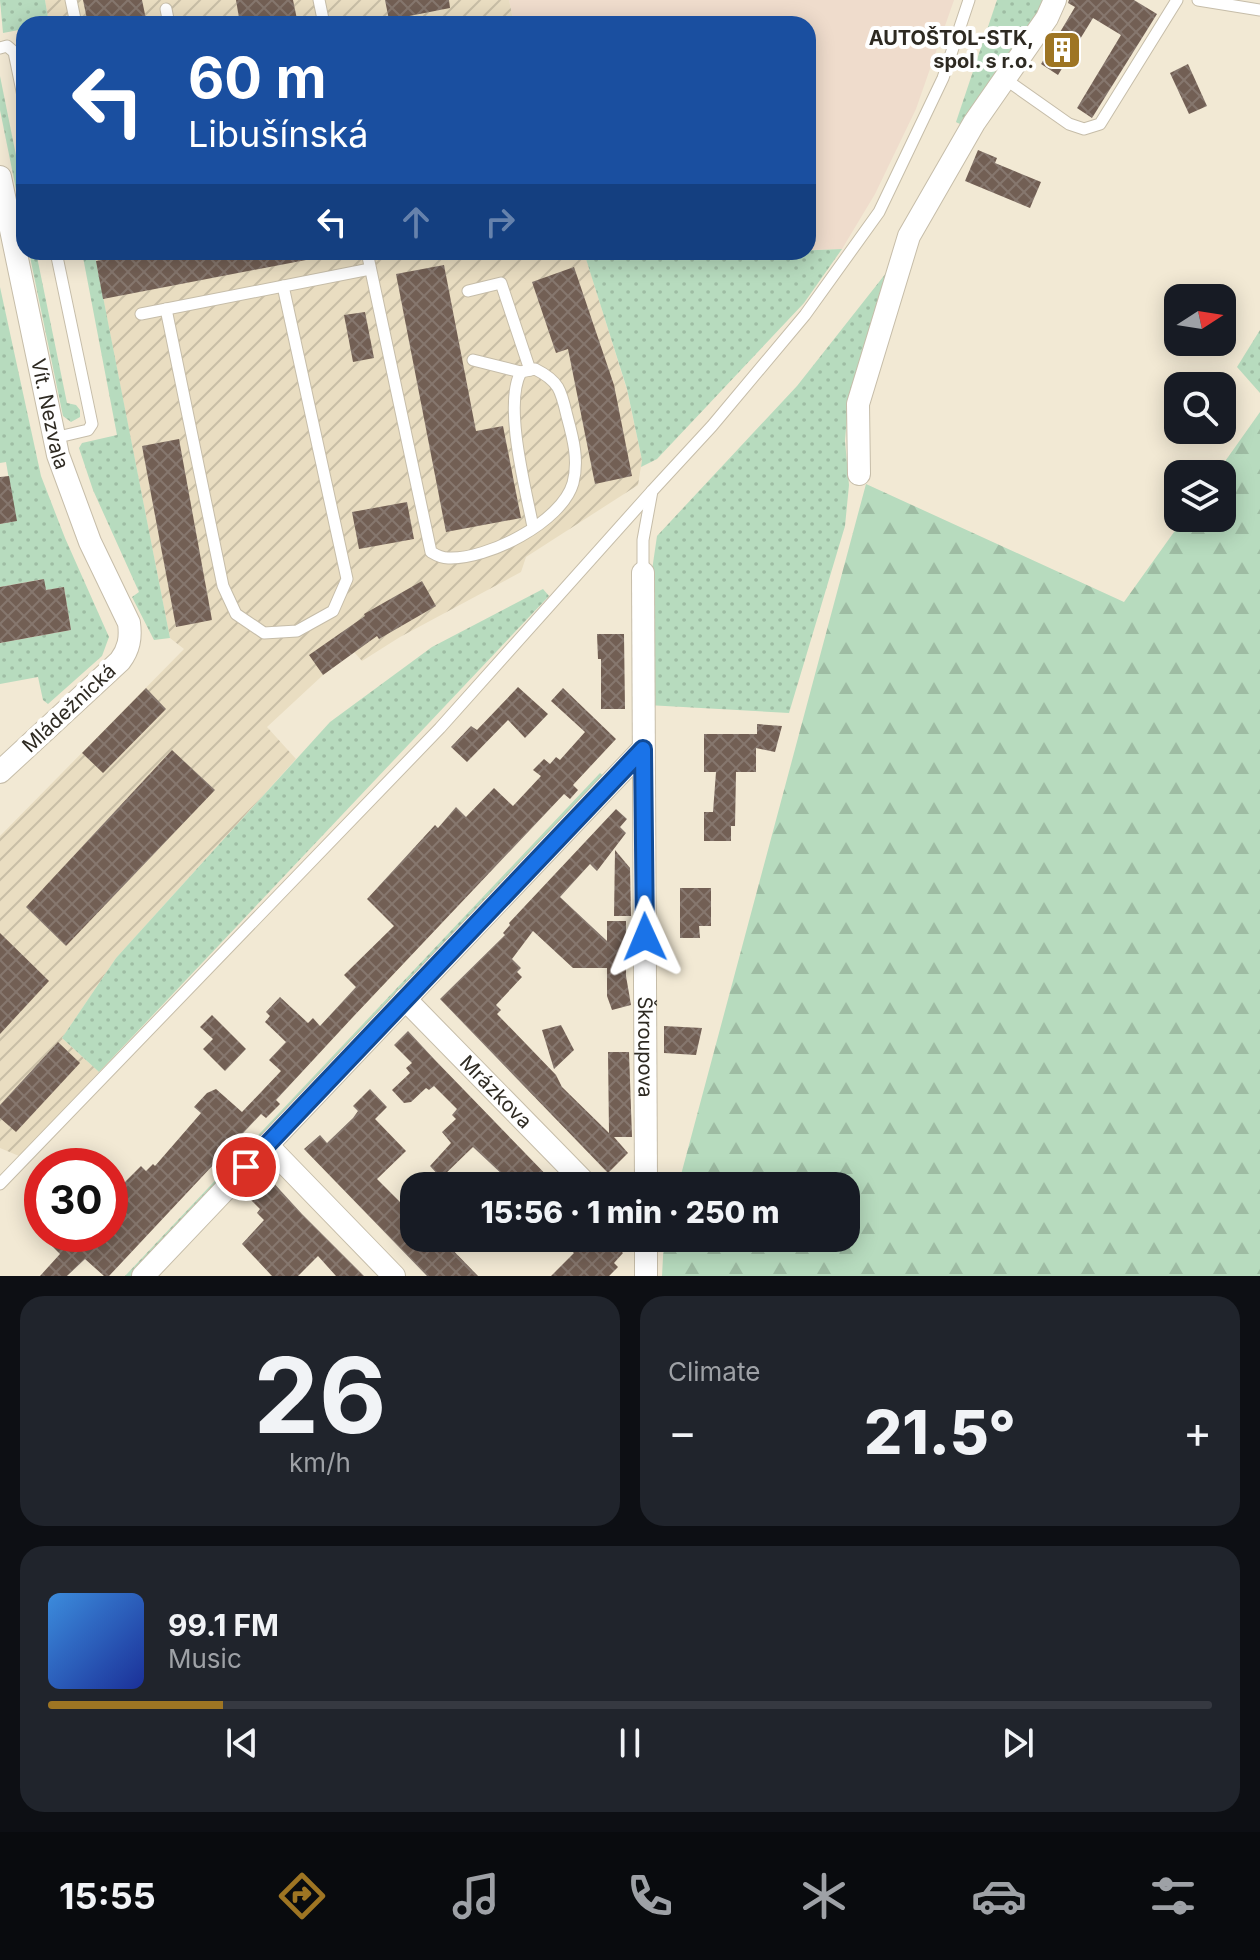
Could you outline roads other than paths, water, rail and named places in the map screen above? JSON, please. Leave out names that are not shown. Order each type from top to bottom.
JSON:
[{"type":"street","points":[[859,474],[858,404],[909,236],[974,123],[1047,18],[1055,0]]},
{"type":"street","name":"Vít. Nezvala","points":[[0,177],[16,254]]},
{"type":"street","name":"Vít. Nezvala","points":[[17,260],[66,482],[129,623],[130,639]]},
{"type":"street","name":"Škroupova","points":[[643,573],[646,1172]]},
{"type":"street","name":"Mládežnická","points":[[0,772],[106,676],[125,654],[130,639]]},
{"type":"street","points":[[143,1276],[643,749]]},
{"type":"street","name":"Mrázkova","points":[[405,999],[574,1172]]},
{"type":"street","points":[[267,1145],[394,1276]]},
{"type":"street","points":[[645,1252],[646,1276]]},
{"type":"lane","points":[[0,1184],[440,728],[712,426],[805,315],[879,212],[943,78],[969,0]]},
{"type":"lane","points":[[1005,79],[1069,124],[1084,129],[1100,124],[1177,0]]},
{"type":"lane","points":[[1198,0],[1260,10]]},
{"type":"lane","points":[[166,9],[167,16]]},
{"type":"lane","points":[[0,48],[7,46],[14,52],[16,62]]},
{"type":"lane","points":[[54,438],[88,430],[92,424],[58,260]]},
{"type":"lane","points":[[368,260],[431,552],[446,559],[517,540],[560,506],[572,485],[576,464],[564,401],[553,378],[535,369],[526,371],[473,360]]},
{"type":"lane","points":[[141,314],[370,269]]},
{"type":"lane","points":[[468,291],[501,283],[526,371]]},
{"type":"lane","points":[[166,309],[223,586],[236,614],[264,633],[297,631],[333,611],[347,579],[283,286]]},
{"type":"lane","points":[[526,371],[515,383],[515,420],[533,527]]},
{"type":"lane","points":[[643,573],[643,540],[652,491]]},
{"type":"place","name":"AUTOŠTOL-STK, spol. s r.o.","points":[[1062,50]]}]
